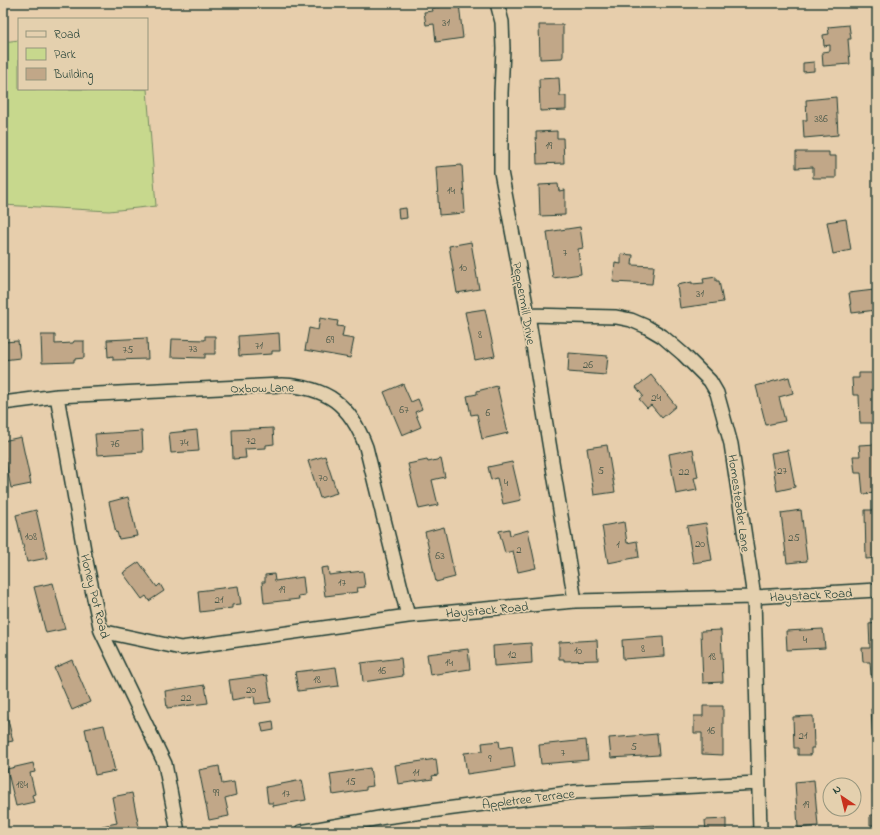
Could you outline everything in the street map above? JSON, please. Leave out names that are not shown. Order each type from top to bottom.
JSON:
[{"type":"street","name":"Peppermill Drive","points":[[497,3],[502,22],[503,49],[501,93],[501,172],[528,315],[575,601]]},
{"type":"street","name":"Homesteader Lane","points":[[528,315],[616,317],[631,320],[662,336],[710,381],[717,393],[731,444],[754,597],[760,832]]},
{"type":"street","name":"Oxbow Lane","points":[[3,403],[57,396],[282,386],[310,388],[332,398],[350,415],[366,447],[408,616]]},
{"type":"street","name":"Honey Pot Road","points":[[57,396],[85,556],[102,631],[164,764],[178,832]]},
{"type":"street","name":"Haystack Road","points":[[102,631],[182,648],[408,616],[575,601],[754,597],[877,590]]},
{"type":"street","name":"Appletree Terrace","points":[[301,832],[385,817],[575,792],[758,783]]},
{"type":"green space","points":[[18,40],[18,90],[147,90],[156,206],[109,211],[3,205],[3,42]]},
{"type":"building","points":[[533,3],[572,3],[572,4],[533,6]]},
{"type":"building","points":[[459,4],[463,38],[436,42],[434,24],[426,25],[424,12],[433,11],[432,8]]},
{"type":"building","points":[[539,25],[563,25],[562,58],[540,59]]},
{"type":"building","points":[[849,25],[851,39],[848,39],[850,64],[823,66],[822,52],[830,51],[830,45],[824,46],[823,35],[829,34],[828,27]]},
{"type":"building","points":[[814,62],[814,71],[803,72],[803,63]]},
{"type":"building","points":[[559,78],[560,96],[566,96],[566,110],[540,111],[539,79]]},
{"type":"building","points":[[836,97],[838,135],[804,138],[803,120],[807,120],[806,100]]},
{"type":"building","points":[[557,131],[557,138],[563,138],[564,163],[537,164],[536,132]]},
{"type":"building","points":[[796,152],[829,152],[829,156],[836,156],[836,178],[813,178],[813,167],[796,168]]},
{"type":"building","points":[[462,165],[465,213],[439,215],[436,167]]},
{"type":"building","points":[[558,184],[559,191],[565,190],[565,215],[540,216],[539,185]]},
{"type":"building","points":[[406,208],[407,218],[399,219],[398,209]]},
{"type":"building","points":[[846,219],[851,250],[833,254],[827,222]]},
{"type":"building","points":[[580,227],[583,248],[578,249],[581,274],[553,278],[547,232]]},
{"type":"building","points":[[471,242],[479,289],[457,293],[449,246]]},
{"type":"building","points":[[621,254],[633,255],[632,265],[654,266],[652,284],[613,282],[615,263],[621,264]]},
{"type":"building","points":[[716,277],[716,281],[719,281],[723,302],[680,308],[677,285],[692,282],[692,284],[704,283],[703,279]]},
{"type":"building","points":[[874,290],[876,310],[852,313],[849,293]]},
{"type":"building","points":[[485,309],[495,356],[475,360],[465,312]]},
{"type":"building","points":[[320,318],[338,321],[337,326],[344,327],[342,337],[354,339],[350,358],[305,350],[309,328],[318,330]]},
{"type":"building","points":[[279,333],[280,351],[272,351],[272,354],[239,356],[238,336]]},
{"type":"building","points":[[41,335],[55,335],[55,344],[84,341],[84,358],[74,359],[74,362],[42,363]]},
{"type":"building","points":[[205,336],[215,336],[215,354],[205,354],[205,358],[171,357],[172,339],[205,340]]},
{"type":"building","points":[[147,338],[148,359],[113,360],[113,356],[108,357],[107,340]]},
{"type":"building","points":[[18,341],[20,358],[3,360],[3,342]]},
{"type":"building","points":[[569,353],[608,356],[606,375],[568,372]]},
{"type":"building","points":[[859,373],[877,373],[877,423],[860,423],[859,395],[853,395],[852,378],[859,378]]},
{"type":"building","points":[[651,375],[676,406],[662,418],[651,405],[647,408],[639,399],[643,396],[636,387]]},
{"type":"building","points":[[789,377],[793,393],[779,397],[785,421],[766,425],[756,386]]},
{"type":"building","points":[[403,384],[411,402],[418,399],[422,409],[415,412],[421,427],[402,435],[384,392]]},
{"type":"building","points":[[497,386],[508,433],[482,439],[477,414],[471,415],[467,396],[477,394],[477,391]]},
{"type":"building","points":[[273,428],[274,444],[266,445],[266,448],[245,449],[246,458],[233,459],[232,430]]},
{"type":"building","points":[[197,430],[199,451],[171,453],[169,433]]},
{"type":"building","points":[[142,431],[143,452],[97,455],[95,434]]},
{"type":"building","points":[[21,437],[31,484],[11,488],[3,449],[3,441]]},
{"type":"building","points":[[877,444],[877,493],[863,494],[861,473],[855,473],[853,456],[860,456],[859,445]]},
{"type":"building","points":[[607,445],[615,492],[594,495],[587,448]]},
{"type":"building","points":[[693,449],[698,477],[694,478],[697,490],[676,494],[669,454]]},
{"type":"building","points":[[788,450],[795,487],[777,491],[771,453]]},
{"type":"building","points":[[325,456],[337,493],[320,498],[308,461]]},
{"type":"building","points":[[441,459],[445,477],[432,480],[438,505],[419,509],[408,464]]},
{"type":"building","points":[[512,462],[521,500],[503,504],[497,478],[491,480],[488,467]]},
{"type":"building","points":[[128,497],[137,536],[119,539],[117,532],[116,533],[109,502]]},
{"type":"building","points":[[36,510],[47,558],[27,562],[16,515]]},
{"type":"building","points":[[801,510],[807,561],[787,563],[781,513]]},
{"type":"building","points":[[865,510],[877,510],[877,558],[866,559]]},
{"type":"building","points":[[624,522],[627,543],[637,541],[639,557],[608,563],[602,526]]},
{"type":"building","points":[[706,523],[712,560],[693,563],[687,526]]},
{"type":"building","points":[[444,527],[455,577],[436,582],[425,532]]},
{"type":"building","points":[[509,529],[510,535],[528,530],[536,568],[518,572],[513,551],[505,553],[499,531]]},
{"type":"building","points":[[139,562],[157,587],[160,584],[164,591],[149,601],[146,596],[142,599],[123,573]]},
{"type":"building","points":[[328,567],[329,575],[363,571],[365,587],[357,588],[358,592],[325,596],[321,568]]},
{"type":"building","points":[[274,574],[275,581],[303,577],[305,595],[298,596],[299,599],[264,603],[262,582],[265,582],[265,575]]},
{"type":"building","points":[[53,583],[65,629],[46,633],[34,587]]},
{"type":"building","points":[[238,586],[241,604],[232,605],[232,608],[200,612],[198,591]]},
{"type":"building","points":[[877,623],[877,675],[871,675],[870,662],[863,662],[862,648],[870,648],[869,624]]},
{"type":"building","points":[[823,629],[825,648],[787,650],[786,631]]},
{"type":"building","points":[[721,630],[723,682],[703,683],[701,631]]},
{"type":"building","points":[[663,637],[664,656],[623,659],[622,640]]},
{"type":"building","points":[[597,640],[598,660],[564,661],[564,659],[559,659],[559,642]]},
{"type":"building","points":[[531,643],[532,663],[494,666],[493,646]]},
{"type":"building","points":[[468,649],[470,669],[430,675],[427,654]]},
{"type":"building","points":[[401,658],[403,676],[363,682],[361,663]]},
{"type":"building","points":[[72,660],[90,702],[72,710],[54,668]]},
{"type":"building","points":[[336,667],[339,686],[298,691],[295,672]]},
{"type":"building","points":[[267,675],[271,702],[255,704],[254,696],[232,700],[229,680]]},
{"type":"building","points":[[205,685],[208,703],[167,708],[165,691]]},
{"type":"building","points":[[3,703],[13,741],[3,743]]},
{"type":"building","points":[[703,706],[723,706],[723,755],[702,754],[702,733],[694,733],[694,716],[703,716]]},
{"type":"building","points":[[871,709],[877,709],[877,757],[874,757]]},
{"type":"building","points":[[813,716],[814,748],[811,748],[811,755],[798,755],[798,748],[794,748],[793,717]]},
{"type":"building","points":[[273,721],[274,730],[263,732],[261,723]]},
{"type":"building","points":[[104,725],[115,771],[95,775],[85,729]]},
{"type":"building","points":[[657,734],[659,755],[611,758],[609,738]]},
{"type":"building","points":[[586,740],[588,760],[541,764],[539,745]]},
{"type":"building","points":[[499,741],[500,748],[512,746],[515,767],[467,774],[464,753],[483,751],[482,743]]},
{"type":"building","points":[[436,759],[438,775],[432,776],[433,779],[398,784],[395,765]]},
{"type":"building","points":[[33,763],[35,772],[30,773],[35,794],[32,795],[34,802],[16,806],[7,769]]},
{"type":"building","points":[[219,766],[222,784],[234,782],[236,795],[225,798],[229,816],[209,820],[199,770]]},
{"type":"building","points":[[370,768],[373,786],[366,787],[366,790],[333,795],[330,774]]},
{"type":"building","points":[[302,780],[306,800],[273,806],[273,803],[268,803],[266,787]]},
{"type":"building","points":[[814,780],[818,826],[798,828],[795,782]]},
{"type":"building","points":[[873,790],[877,790],[877,832],[876,825],[870,825],[870,815],[875,815]]},
{"type":"building","points":[[132,793],[140,832],[103,832],[102,826],[117,823],[112,797]]},
{"type":"building","points":[[726,819],[726,832],[706,832],[705,820]]},
{"type":"building","points":[[655,825],[655,832],[616,832],[615,827]]},
{"type":"building","points":[[52,828],[53,832],[34,832]]},
{"type":"building","points":[[589,830],[589,832],[549,832]]}]
